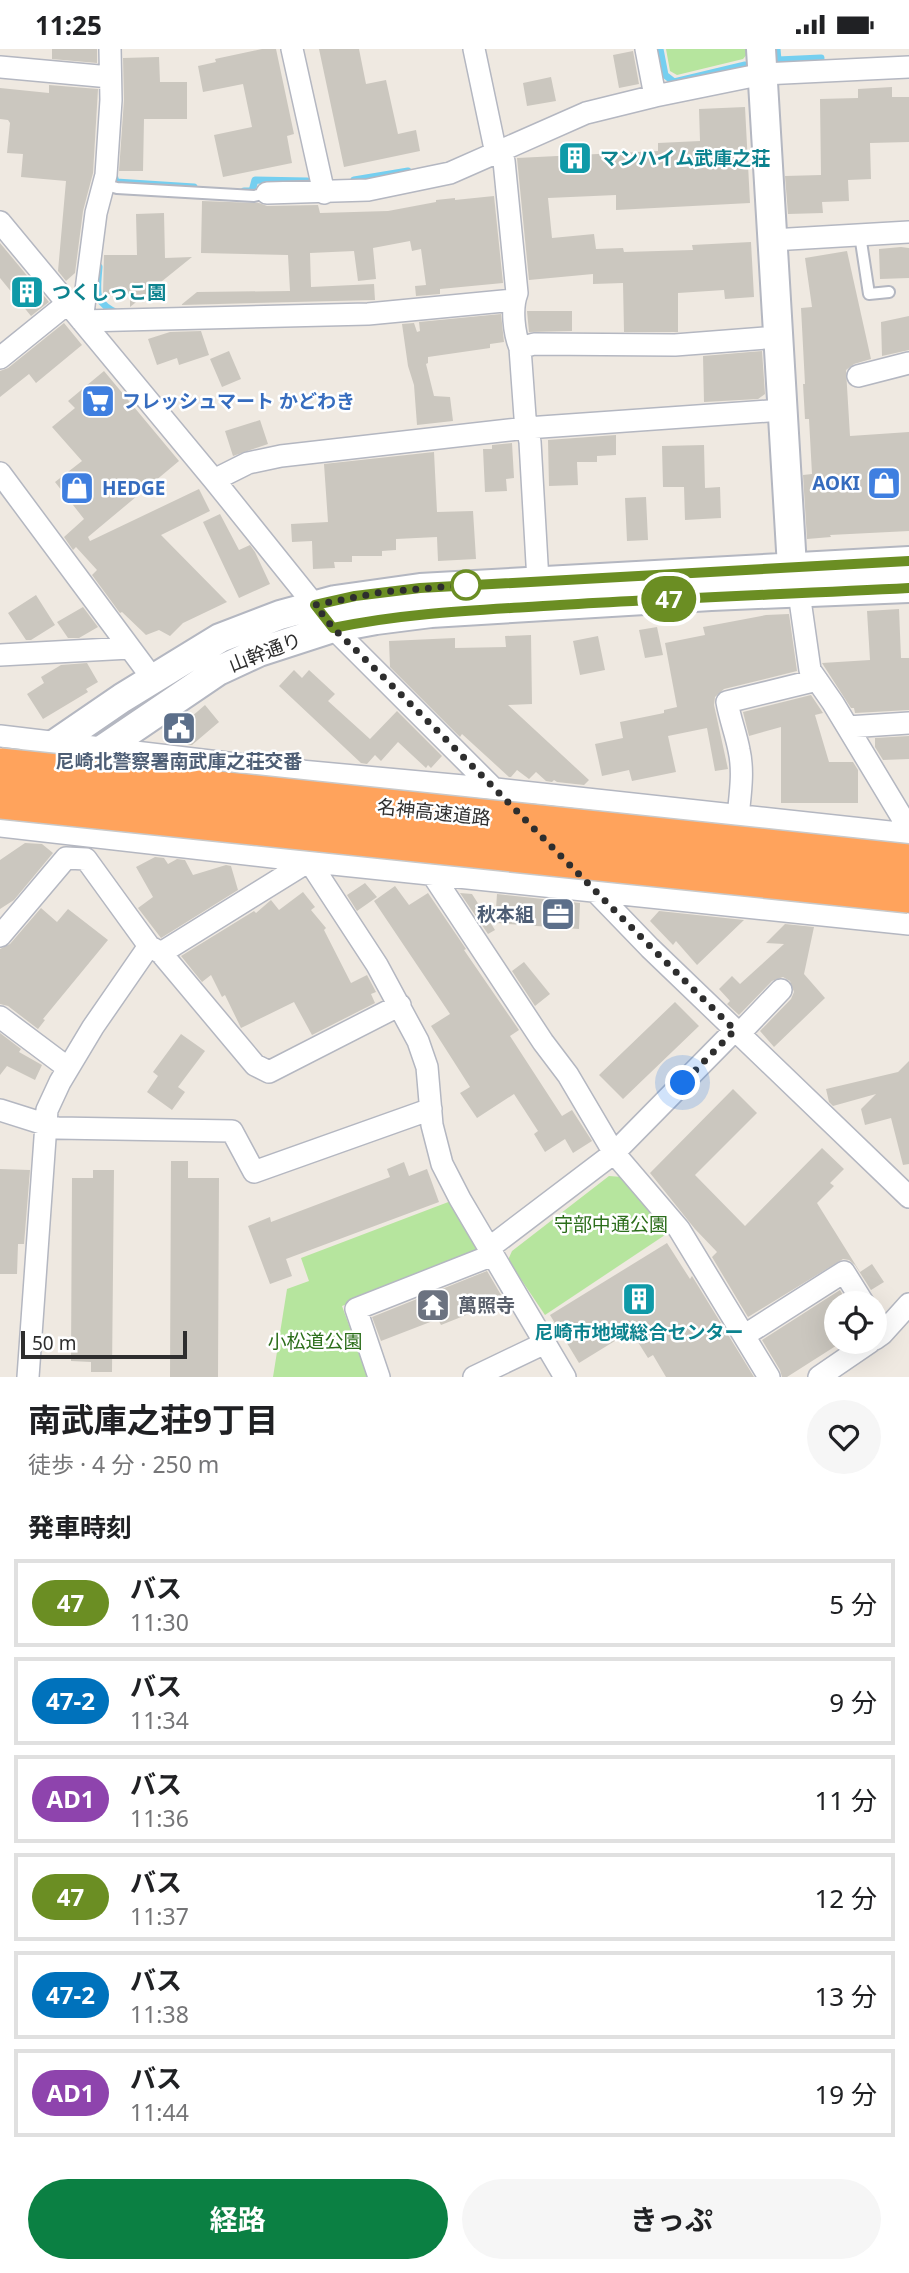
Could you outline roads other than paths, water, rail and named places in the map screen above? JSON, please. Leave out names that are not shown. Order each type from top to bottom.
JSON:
[{"type":"highway","name":"名神高速道路","points":[[0,767],[909,863]]},
{"type":"highway","name":"名神高速道路","points":[[0,800],[909,894]]},
{"type":"street","points":[[82,321],[96,212],[107,163],[110,49]]},
{"type":"street","points":[[292,49],[324,193]]},
{"type":"street","points":[[474,49],[494,143],[504,161],[514,246],[516,338],[520,348],[530,442],[538,581]]},
{"type":"street","points":[[646,49],[655,96]]},
{"type":"street","points":[[267,193],[368,190],[450,173],[586,113],[655,96],[762,62],[900,61]]},
{"type":"street","points":[[762,62],[782,409],[796,580],[810,670],[848,727],[909,832]]},
{"type":"street","points":[[0,67],[110,77]]},
{"type":"street","points":[[0,222],[333,628],[737,1032],[909,1197]]},
{"type":"street","points":[[772,240],[909,232]]},
{"type":"street","points":[[82,321],[368,314],[514,300]]},
{"type":"street","points":[[0,358],[68,303]]},
{"type":"street","points":[[520,348],[534,344],[675,345],[779,337]]},
{"type":"street","points":[[858,376],[909,363]]},
{"type":"street","points":[[214,480],[234,468],[257,460],[527,428],[782,409]]},
{"type":"street","points":[[0,473],[153,679]]},
{"type":"street","name":"山幹通り","points":[[0,819],[218,671],[259,652],[333,628],[431,613],[711,596],[909,561]]},
{"type":"street","name":"山幹通り","points":[[0,782],[153,679],[220,638],[281,615],[355,596],[402,589],[538,581],[796,580],[909,588]]},
{"type":"street","points":[[0,655],[130,648]]},
{"type":"street","points":[[738,817],[742,783],[740,753],[727,702],[817,680]]},
{"type":"street","points":[[848,727],[909,723]]},
{"type":"street","points":[[0,736],[279,769],[909,832]]},
{"type":"street","points":[[0,826],[432,874],[602,898],[909,924]]},
{"type":"street","points":[[75,836],[76,858]]},
{"type":"street","points":[[0,936],[66,857],[86,859],[155,950],[255,1065],[269,1072],[400,1005]]},
{"type":"street","points":[[28,1377],[44,1124],[47,1110],[68,1068],[93,1027],[155,950],[309,861]]},
{"type":"street","points":[[309,861],[377,965],[418,1041],[427,1067],[432,1125],[442,1164],[565,1377]]},
{"type":"street","points":[[432,874],[543,1042],[568,1075],[614,1153],[679,1229],[769,1377]]},
{"type":"street","points":[[379,1377],[356,1309],[491,1252],[614,1153],[781,990]]},
{"type":"street","points":[[0,1017],[68,1068]]},
{"type":"street","points":[[0,1110],[57,1128],[232,1131],[254,1172],[431,1108]]},
{"type":"street","points":[[745,1335],[844,1272],[856,1291]]},
{"type":"street","points":[[887,1324],[909,1304]]},
{"type":"street","points":[[474,1377],[545,1343]]},
{"type":"street","points":[[818,1377],[849,1354]]},
{"type":"lane","points":[[103,184],[117,188],[254,196],[267,193]]},
{"type":"lane","points":[[860,235],[869,294],[889,292]]},
{"type":"waterway","points":[[660,49],[665,75],[674,82],[745,65]]},
{"type":"waterway","points":[[777,49],[778,60],[821,58]]},
{"type":"waterway","points":[[354,180],[408,171]]},
{"type":"waterway","points":[[114,175],[116,182],[194,187]]},
{"type":"waterway","points":[[244,191],[252,191],[255,180],[307,181]]},
{"type":"waterway","points":[[99,267],[98,296],[105,305],[119,314]]},
{"type":"place","name":"マンハイム武庫之荘","points":[[575,158]]},
{"type":"place","name":"つくしっこ園","points":[[27,292]]},
{"type":"place","name":"フレッシュマート かどわき","points":[[98,401]]},
{"type":"place","name":"AOKI","points":[[884,483]]},
{"type":"place","name":"HEDGE","points":[[77,488]]},
{"type":"place","name":"尼崎北警察署南武庫之荘交番","points":[[179,728]]},
{"type":"place","name":"秋本組","points":[[558,914]]},
{"type":"place","name":"尼崎市地域総合センター","points":[[639,1299]]},
{"type":"place","name":"萬照寺","points":[[433,1305]]},
{"type":"park label","name":"守部中通公園","points":[[611,1224]]},
{"type":"park label","name":"小松道公園","points":[[315,1341]]}]
